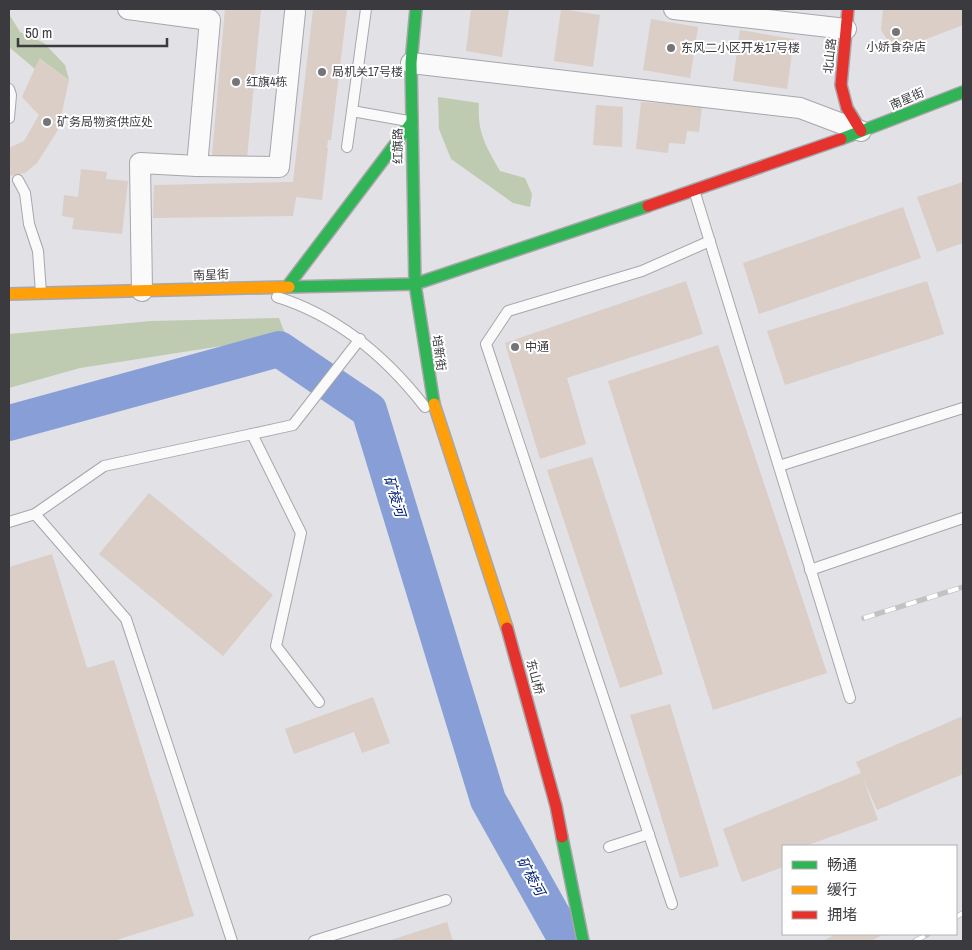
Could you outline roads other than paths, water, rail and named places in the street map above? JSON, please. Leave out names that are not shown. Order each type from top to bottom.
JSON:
[{"type":"street","points":[[128,9],[200,14],[210,20],[197,166]]},
{"type":"street","name":"红旗路","points":[[415,284],[411,63],[416,9]]},
{"type":"street","points":[[674,9],[846,29]]},
{"type":"street","name":"北山路","points":[[848,9],[841,85],[847,108],[861,131]]},
{"type":"street","points":[[142,291],[140,163],[279,167],[295,12]]},
{"type":"street","points":[[411,63],[800,108],[861,131]]},
{"type":"street","name":"南星街","points":[[9,294],[415,284],[694,190],[861,131],[963,92]]},
{"type":"street","points":[[287,287],[412,122]]},
{"type":"street","name":"培新街","points":[[415,284],[431,394],[440,426]]},
{"type":"street","name":"东山桥","points":[[440,426],[511,642],[556,806],[583,941]]},
{"type":"lane","points":[[347,147],[366,9]]},
{"type":"lane","points":[[9,90],[11,95],[9,118]]},
{"type":"lane","points":[[352,111],[412,122]]},
{"type":"lane","points":[[18,180],[25,193],[29,224],[38,252],[41,294]]},
{"type":"lane","points":[[694,190],[850,698]]},
{"type":"lane","points":[[672,904],[486,344],[508,311],[642,271],[710,241]]},
{"type":"lane","points":[[248,288],[305,307],[360,339],[405,380],[440,426]]},
{"type":"lane","points":[[9,522],[35,514],[104,466],[293,425],[360,339]]},
{"type":"lane","points":[[779,466],[963,408]]},
{"type":"lane","points":[[252,434],[301,533],[276,646],[319,702]]},
{"type":"lane","points":[[35,514],[126,618],[232,941]]},
{"type":"lane","points":[[810,570],[963,518]]},
{"type":"lane","points":[[609,847],[649,834]]},
{"type":"lane","points":[[314,941],[446,900]]},
{"type":"waterway","name":"矿棱河","points":[[9,423],[279,349],[369,410],[488,800],[567,941]]},
{"type":"railway","points":[[864,618],[963,587]]},
{"type":"railway","points":[[957,916],[963,913]]},
{"type":"railway","points":[[915,941],[926,935]]},
{"type":"place","name":"小娇食杂店","points":[[896,32]]},
{"type":"place","name":"东风二小区开发17号楼","points":[[671,48]]},
{"type":"place","name":"局机关17号楼","points":[[322,72]]},
{"type":"place","name":"红旗4栋","points":[[236,82]]},
{"type":"place","name":"矿务局物资供应处","points":[[47,122]]},
{"type":"place","name":"中通","points":[[515,347]]}]
